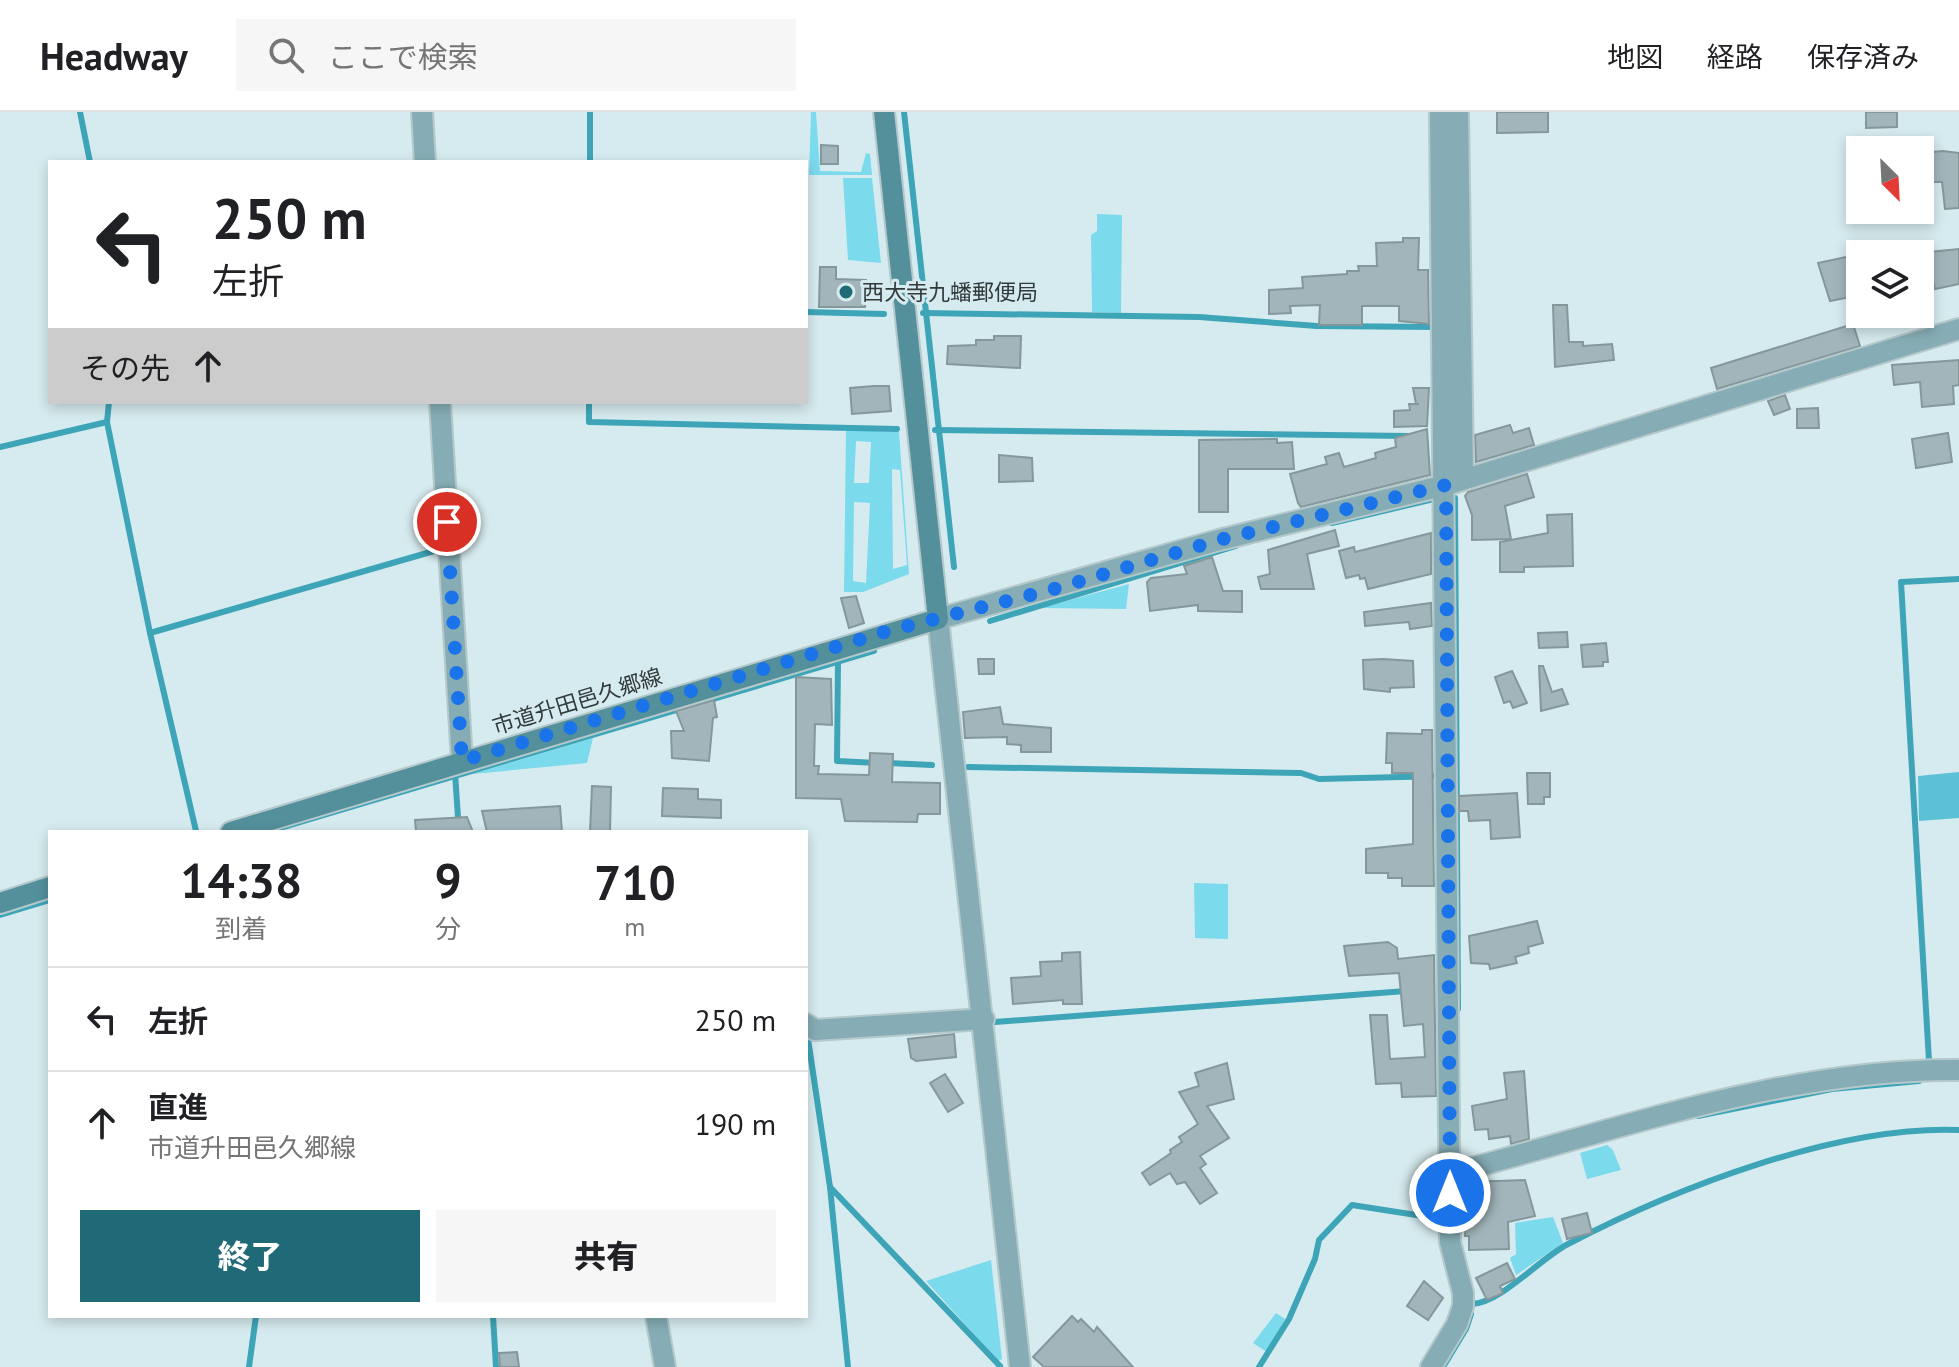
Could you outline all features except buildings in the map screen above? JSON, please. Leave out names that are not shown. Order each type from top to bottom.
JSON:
[{"type":"street","points":[[422,112],[425,160]]},
{"type":"street","points":[[884,112],[1020,1367]]},
{"type":"street","points":[[1440,112],[1455,482]]},
{"type":"street","points":[[1431,1367],[1457,1324],[1463,1306],[1463,1293],[1451,1256],[1457,1169],[1455,482],[1458,112]]},
{"type":"street","points":[[938,619],[1219,540],[1455,482],[1959,329]]},
{"type":"street","points":[[440,404],[456,763]]},
{"type":"street","name":"市道升田邑久郷線","points":[[238,830],[938,619]]},
{"type":"street","points":[[0,903],[48,888]]},
{"type":"street","points":[[808,1025],[815,1030],[984,1019]]},
{"type":"street","points":[[1457,1169],[1599,1131],[1750,1096],[1837,1079],[1959,1070]]},
{"type":"street","points":[[656,1318],[665,1367]]},
{"type":"shaded area","points":[[811,112],[816,112],[820,171],[861,172],[866,153],[870,154],[872,175],[809,175]]},
{"type":"shaded area","points":[[843,178],[872,178],[881,263],[848,260]]},
{"type":"shaded area","points":[[1097,214],[1122,215],[1121,313],[1092,312],[1091,235],[1097,231]]},
{"type":"shaded area","points":[[846,430],[899,432],[909,574],[863,592],[844,592]],"holes":[[[856,441],[871,442],[869,483],[854,483]],[[892,469],[900,470],[907,565],[893,569]],[[854,502],[870,503],[866,583],[853,581]]]},
{"type":"shaded area","points":[[1129,584],[1126,609],[1040,608]]},
{"type":"shaded area","points":[[593,738],[587,763],[473,774]]},
{"type":"shaded area","points":[[1959,772],[1959,818],[1919,821],[1918,776]]},
{"type":"shaded area","points":[[1194,883],[1228,884],[1228,939],[1195,938]]},
{"type":"shaded area","points":[[1607,1145],[1613,1150],[1621,1170],[1587,1179],[1580,1153]]},
{"type":"shaded area","points":[[1553,1217],[1563,1243],[1516,1275],[1510,1258],[1516,1254],[1515,1223]]},
{"type":"shaded area","points":[[991,1260],[1002,1359],[998,1361],[926,1281]]},
{"type":"shaded area","points":[[1276,1313],[1285,1319],[1267,1352],[1253,1343]]},
{"type":"waterway","points":[[80,112],[90,160]]},
{"type":"waterway","points":[[590,112],[590,160]]},
{"type":"waterway","points":[[904,112],[954,567]]},
{"type":"waterway","points":[[808,312],[884,314]]},
{"type":"waterway","points":[[923,313],[1199,317],[1317,326],[1438,327]]},
{"type":"waterway","points":[[109,404],[107,422],[150,633],[441,549]]},
{"type":"waterway","points":[[589,404],[589,422],[897,429]]},
{"type":"waterway","points":[[0,447],[107,422]]},
{"type":"waterway","points":[[935,430],[1408,436]]},
{"type":"waterway","points":[[1455,498],[1458,1009]]},
{"type":"waterway","points":[[1332,523],[1434,499]]},
{"type":"waterway","points":[[990,621],[1236,546]]},
{"type":"waterway","points":[[1929,1061],[1901,582],[1959,579]]},
{"type":"waterway","points":[[150,633],[196,830]]},
{"type":"waterway","points":[[274,830],[874,651]]},
{"type":"waterway","points":[[838,661],[837,761],[877,763]]},
{"type":"waterway","points":[[888,763],[932,765]]},
{"type":"waterway","points":[[968,767],[1301,773],[1319,779],[1443,776]]},
{"type":"waterway","points":[[455,773],[459,830]]},
{"type":"waterway","points":[[0,915],[48,901]]},
{"type":"waterway","points":[[995,1022],[1406,991]]},
{"type":"waterway","points":[[808,1039],[830,1187],[1000,1366]]},
{"type":"waterway","points":[[1698,1116],[1832,1089],[1919,1081]]},
{"type":"waterway","points":[[1472,1304],[1483,1302],[1507,1289],[1568,1244],[1707,1182],[1810,1149],[1862,1138],[1912,1131],[1959,1130]]},
{"type":"waterway","points":[[830,1187],[848,1367]]},
{"type":"waterway","points":[[1259,1367],[1289,1319],[1315,1259],[1319,1240],[1352,1205],[1442,1219]]},
{"type":"waterway","points":[[1443,1367],[1466,1329],[1471,1314]]},
{"type":"waterway","points":[[249,1367],[256,1318]]},
{"type":"waterway","points":[[493,1318],[496,1367]]},
{"type":"place","name":"西大寺九蟠郵便局","points":[[846,292]]},
{"type":"route","points":[[447,522],[462,761],[888,631],[1054,589],[1219,540],[1446,485],[1450,1193]]}]
